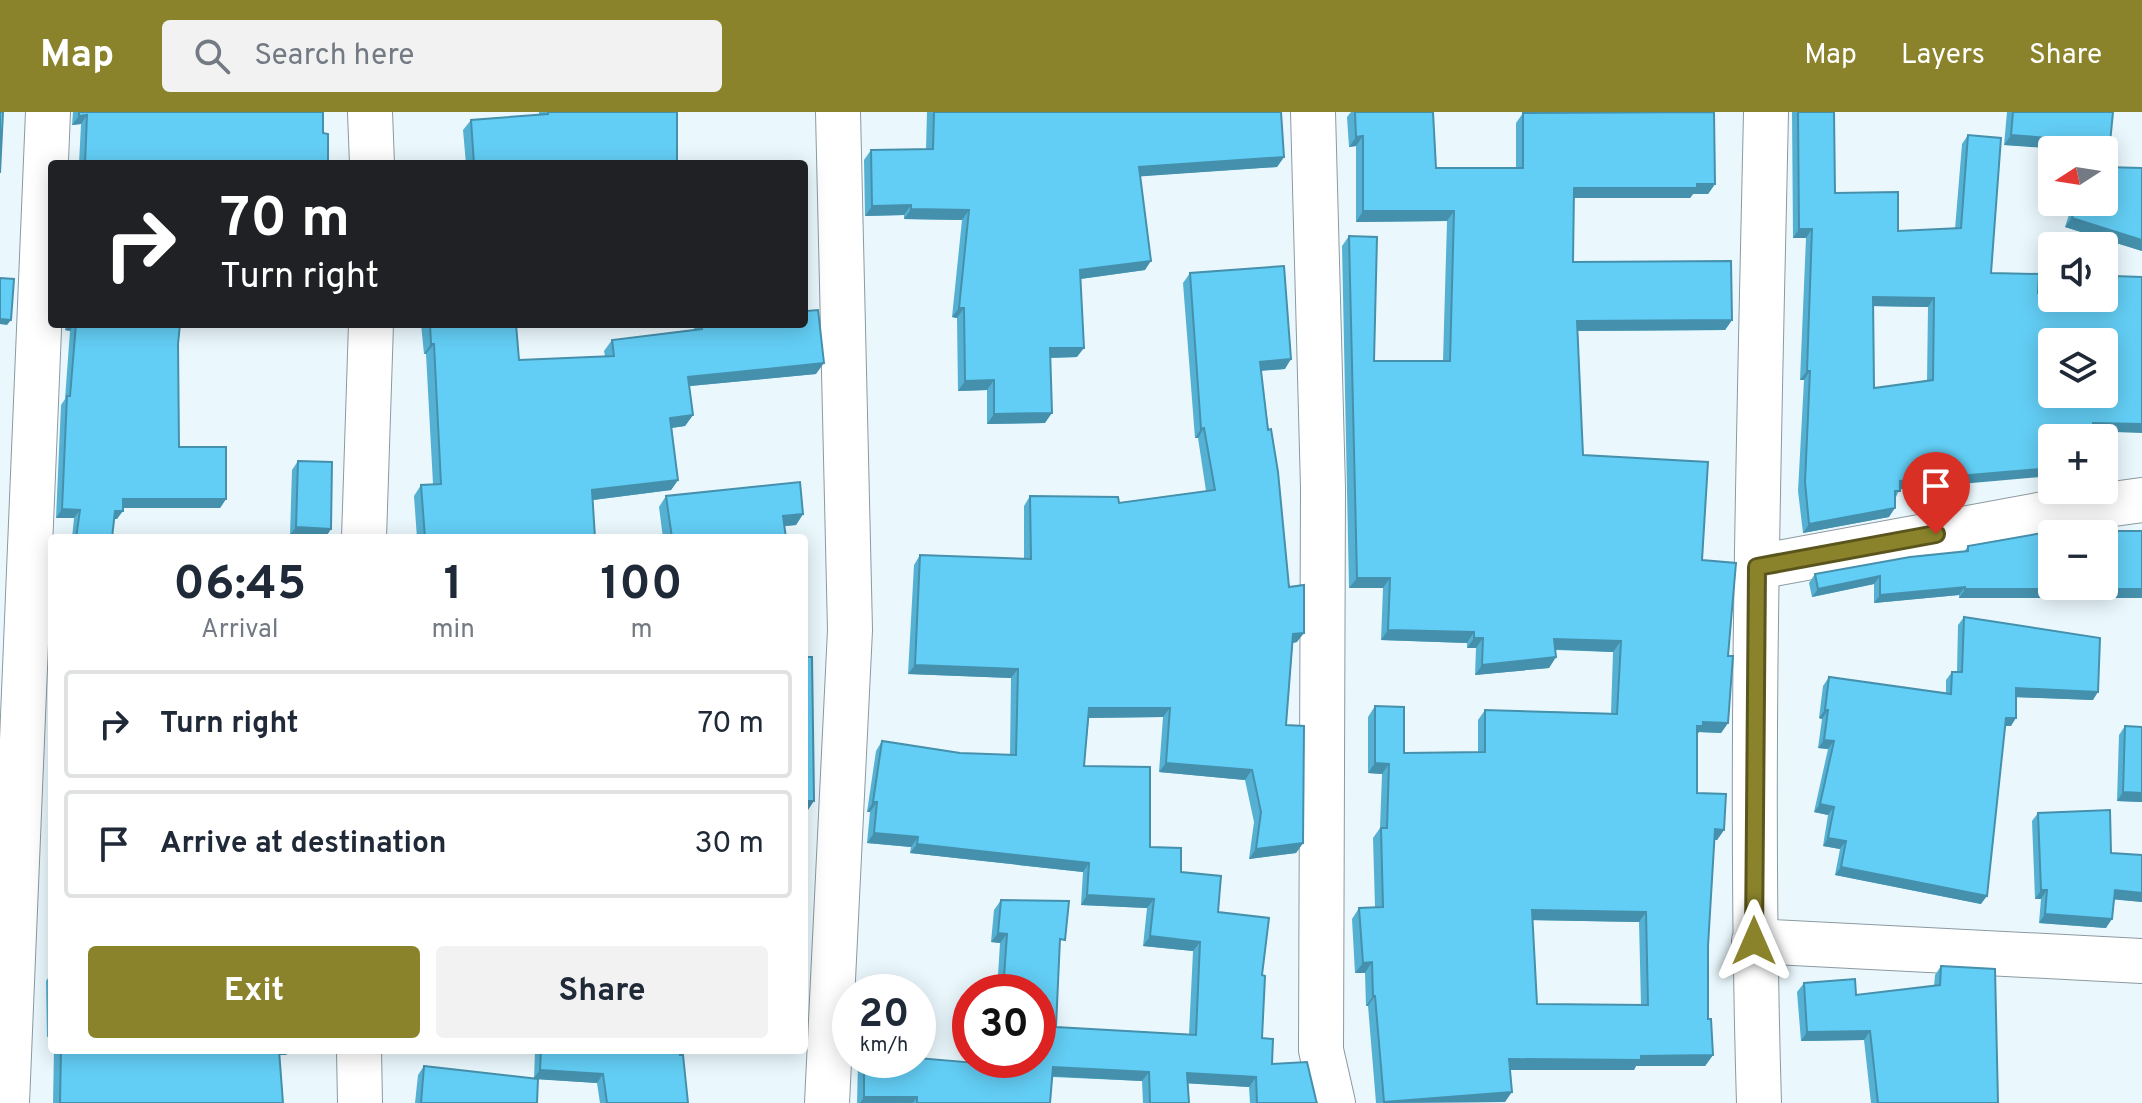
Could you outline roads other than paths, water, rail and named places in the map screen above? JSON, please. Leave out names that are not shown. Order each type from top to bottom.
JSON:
[{"type":"street","points":[[7,1103],[48,112]]},
{"type":"street","points":[[370,112],[372,160]]},
{"type":"street","points":[[827,1103],[850,630],[838,112]]},
{"type":"street","points":[[1313,112],[1323,488],[1321,1050],[1333,1103]]},
{"type":"street","points":[[1759,1103],[1754,941],[1757,567],[1766,112]]},
{"type":"street","points":[[364,534],[371,328]]},
{"type":"street","points":[[1757,567],[2055,512],[2142,500]]},
{"type":"street","points":[[1754,941],[2142,961]]},
{"type":"street","points":[[359,1054],[360,1103]]}]
